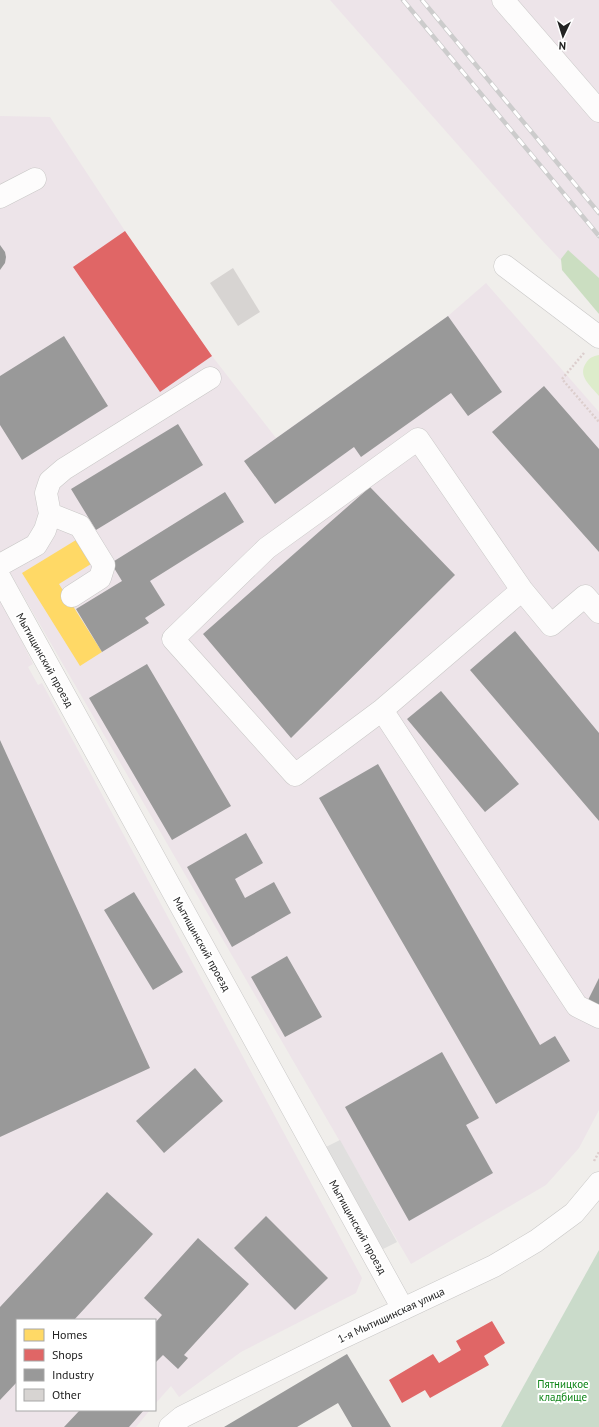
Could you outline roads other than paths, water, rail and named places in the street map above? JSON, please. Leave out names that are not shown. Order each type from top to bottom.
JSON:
[{"type":"street","points":[[503,0],[599,111]]},
{"type":"street","points":[[0,197],[36,179]]},
{"type":"street","points":[[504,266],[599,337]]},
{"type":"street","points":[[0,565],[36,545],[46,530],[50,514],[46,493],[50,481],[64,470],[210,378]]},
{"type":"street","points":[[522,590],[382,710],[295,775],[173,639],[267,548],[418,439],[522,590],[551,626],[585,596],[599,612]]},
{"type":"street","points":[[50,514],[80,526],[104,565],[100,578],[72,596]]},
{"type":"street","name":"Мытищинский проезд","points":[[0,578],[403,1309]]},
{"type":"street","points":[[382,710],[577,1006],[599,1017]]},
{"type":"street","name":"1-я Мытищинская улица","points":[[170,1427],[182,1417],[494,1266],[536,1241],[574,1213],[596,1173]]},
{"type":"railway","points":[[403,0],[599,236]]},
{"type":"railway","points":[[422,0],[599,213]]},
{"type":"park label","name":"Пятницкое кладбище","points":[[563,1390]]}]
